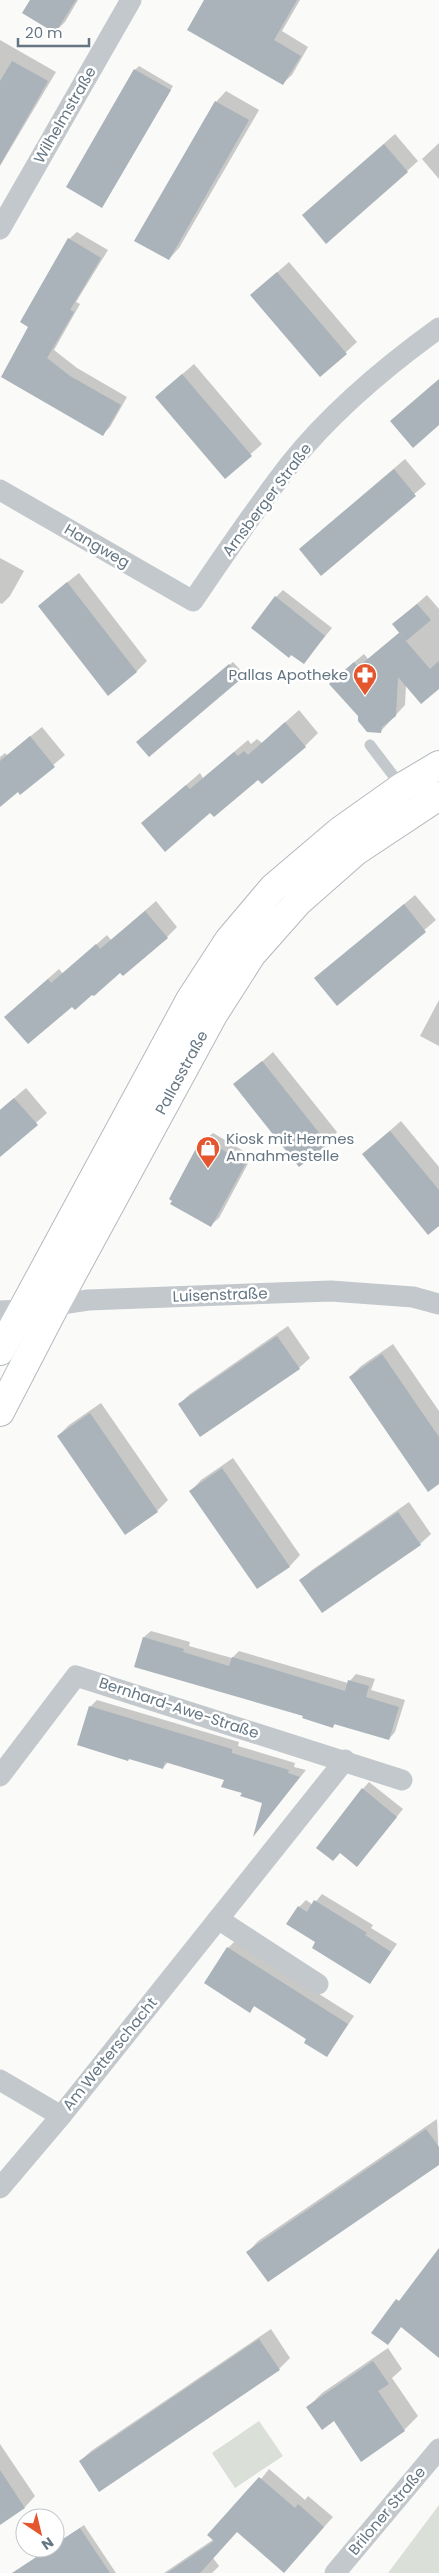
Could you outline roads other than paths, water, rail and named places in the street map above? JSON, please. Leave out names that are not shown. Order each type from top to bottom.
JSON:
[{"type":"main road","name":"Pallasstraße","points":[[0,1351],[11,1310],[190,1000],[229,940],[274,888],[340,831],[402,787],[439,765]]},
{"type":"main road","name":"Pallasstraße","points":[[0,1412],[56,1304],[213,1015],[252,954],[298,902],[356,851],[428,802]]},
{"type":"street","name":"Wilhelmstraße","points":[[0,229],[130,0]]},
{"type":"street","name":"Arnsberger Straße","points":[[193,601],[291,463],[326,425],[389,364],[439,328]]},
{"type":"street","name":"Hangweg","points":[[0,490],[193,601]]},
{"type":"street","name":"Luisenstraße","points":[[11,1310],[88,1300],[331,1291],[404,1296],[439,1304]]},
{"type":"street","name":"Bernhard-Awe-Straße","points":[[0,1776],[76,1676],[402,1780]]},
{"type":"street","name":"Am Wetterschacht","points":[[0,2188],[61,2116],[344,1760]]},
{"type":"street","points":[[218,1919],[318,1984]]},
{"type":"street","points":[[0,2080],[61,2116]]},
{"type":"street","name":"Briloner Straße","points":[[335,2573],[439,2449]]},
{"type":"lane","points":[[370,746],[402,787],[428,802]]},
{"type":"place","name":"Pallas Apotheke","points":[[365,696]]},
{"type":"place","name":"Kiosk mit Hermes Annahmestelle","points":[[208,1169]]}]
